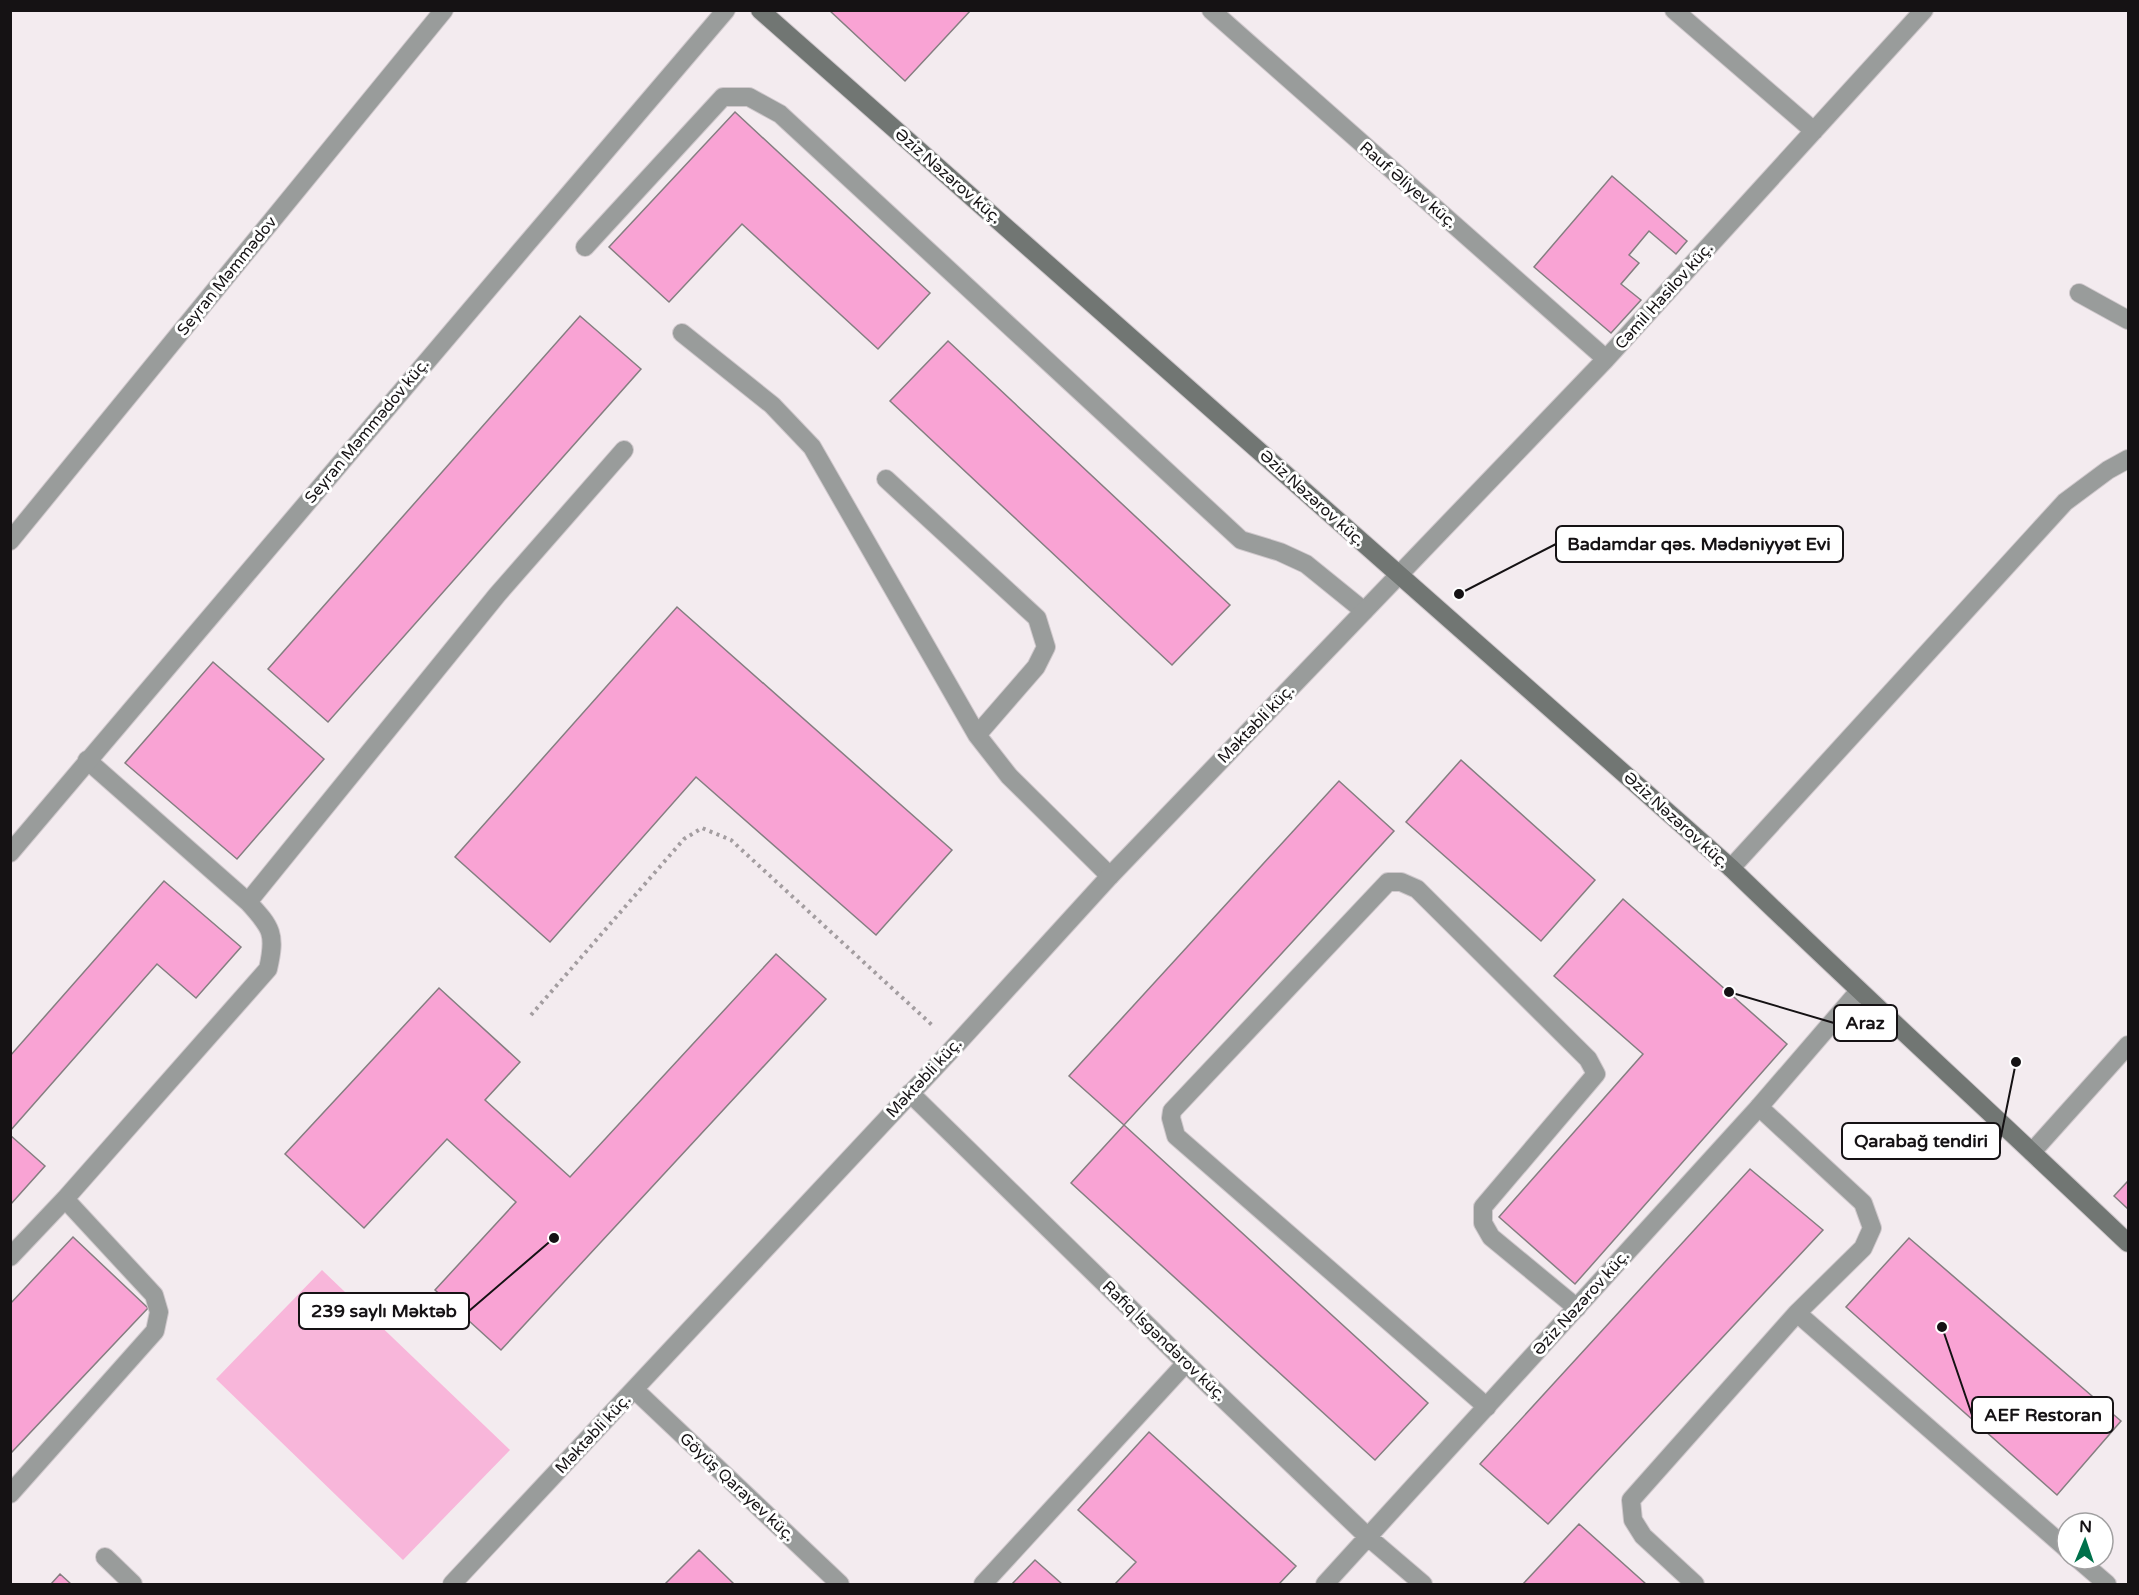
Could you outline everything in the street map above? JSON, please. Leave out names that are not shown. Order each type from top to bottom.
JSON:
[{"type":"street","name":"Seyran Məmmədov","points":[[10,541],[444,10]]},
{"type":"street","name":"Seyran Məmmədov küç.","points":[[10,853],[726,10]]},
{"type":"street","name":"Əziz Nəzərov küç.","points":[[760,10],[1731,868],[1858,992],[2128,1244]]},
{"type":"street","name":"Rauf Əliyev küç.","points":[[1211,10],[1606,359]]},
{"type":"street","points":[[1674,10],[1814,131]]},
{"type":"street","name":"Cəmil Hasilov küç.","points":[[1398,574],[1606,359],[1924,10]]},
{"type":"street","points":[[585,247],[723,98],[749,97],[780,114],[1241,540],[1280,552],[1306,564],[1364,611]]},
{"type":"street","points":[[2079,293],[2128,320]]},
{"type":"street","points":[[682,333],[772,405],[812,447],[977,735],[1009,776],[1110,876]]},
{"type":"street","points":[[248,902],[496,596],[624,450]]},
{"type":"street","points":[[1731,868],[2064,502],[2108,470],[2128,459]]},
{"type":"street","points":[[886,479],[1037,618],[1046,647],[1036,667],[977,735]]},
{"type":"street","name":"Məktəbli küç.","points":[[452,1584],[955,1046],[1110,876],[1398,574]]},
{"type":"street","points":[[10,1257],[65,1200],[268,969],[274,946],[266,921],[248,902],[87,760]]},
{"type":"street","points":[[1487,1407],[1176,1136],[1171,1118],[1172,1111],[1388,882],[1401,882],[1417,889],[1588,1059],[1596,1074],[1483,1207],[1483,1223],[1491,1237],[1577,1308]]},
{"type":"street","name":"Əziz Nəzərov küç.","points":[[1324,1584],[1759,1107],[1858,992]]},
{"type":"street","points":[[2032,1152],[2128,1045]]},
{"type":"street","name":"Rafiq İsgəndərov küç.","points":[[910,1093],[1186,1363],[1368,1537],[1423,1584]]},
{"type":"street","points":[[1695,1584],[1643,1536],[1634,1520],[1631,1500],[1797,1313],[1863,1248],[1872,1228],[1863,1203],[1759,1107]]},
{"type":"street","points":[[10,1494],[155,1331],[159,1312],[154,1295],[65,1200]]},
{"type":"street","points":[[1797,1313],[2055,1539]]},
{"type":"street","points":[[983,1584],[1186,1363]]},
{"type":"street","name":"Göyüş Qarayev küç.","points":[[635,1390],[840,1584]]},
{"type":"street","points":[[105,1557],[133,1584]]},
{"type":"street","points":[[2092,1571],[2108,1584]]},
{"type":"path","points":[[531,1015],[684,839],[702,828],[731,840],[955,1046]]},
{"type":"shaded area","points":[[322,1270],[510,1450],[403,1560],[216,1379]]},
{"type":"building","points":[[829,10],[971,10],[905,81]]},
{"type":"building","points":[[735,112],[930,293],[878,349],[742,224],[669,302],[609,247]]},
{"type":"building","points":[[1612,176],[1687,241],[1676,254],[1649,231],[1629,255],[1639,263],[1621,284],[1641,300],[1611,333],[1534,267]]},
{"type":"building","points":[[580,316],[641,369],[328,722],[268,669]]},
{"type":"building","points":[[948,341],[1230,605],[1172,665],[890,401]]},
{"type":"building","points":[[677,607],[952,850],[876,935],[696,777],[550,942],[455,857]]},
{"type":"building","points":[[213,662],[324,759],[237,859],[125,763]]},
{"type":"building","points":[[1461,760],[1595,880],[1541,941],[1406,822]]},
{"type":"building","points":[[1339,781],[1394,831],[1124,1125],[1069,1076]]},
{"type":"building","points":[[164,881],[241,947],[196,998],[157,964],[10,1131],[10,1056]]},
{"type":"building","points":[[1623,899],[1787,1044],[1575,1284],[1499,1217],[1643,1054],[1554,976]]},
{"type":"building","points":[[776,954],[826,999],[501,1350],[435,1290],[516,1202],[447,1139],[364,1228],[285,1154],[439,988],[520,1062],[485,1100],[570,1177]]},
{"type":"building","points":[[1124,1125],[1428,1403],[1375,1460],[1071,1183]]},
{"type":"building","points":[[10,1135],[45,1166],[10,1205]]},
{"type":"building","points":[[1750,1169],[1823,1230],[1548,1524],[1480,1464]]},
{"type":"building","points":[[2128,1181],[2128,1209],[2114,1196]]},
{"type":"building","points":[[73,1237],[148,1308],[10,1454],[10,1304]]},
{"type":"building","points":[[1909,1238],[2121,1421],[2057,1495],[1846,1307]]},
{"type":"building","points":[[1149,1432],[1296,1566],[1279,1584],[1115,1584],[1136,1562],[1078,1510]]},
{"type":"building","points":[[1579,1524],[1646,1584],[1523,1584]]},
{"type":"building","points":[[699,1550],[734,1584],[665,1584]]},
{"type":"building","points":[[1035,1560],[1062,1584],[1012,1584]]},
{"type":"building","points":[[60,1574],[71,1584],[51,1584]]},
{"type":"place","name":"Badamdar qəs. Mədəniyyət Evi","points":[[1459,594]]},
{"type":"place","name":"Araz","points":[[1729,992]]},
{"type":"place","name":"Qarabağ tendiri","points":[[2016,1062]]},
{"type":"place","name":"239 saylı Məktəb","points":[[554,1238]]},
{"type":"place","name":"AEF Restoran","points":[[1942,1327]]}]
